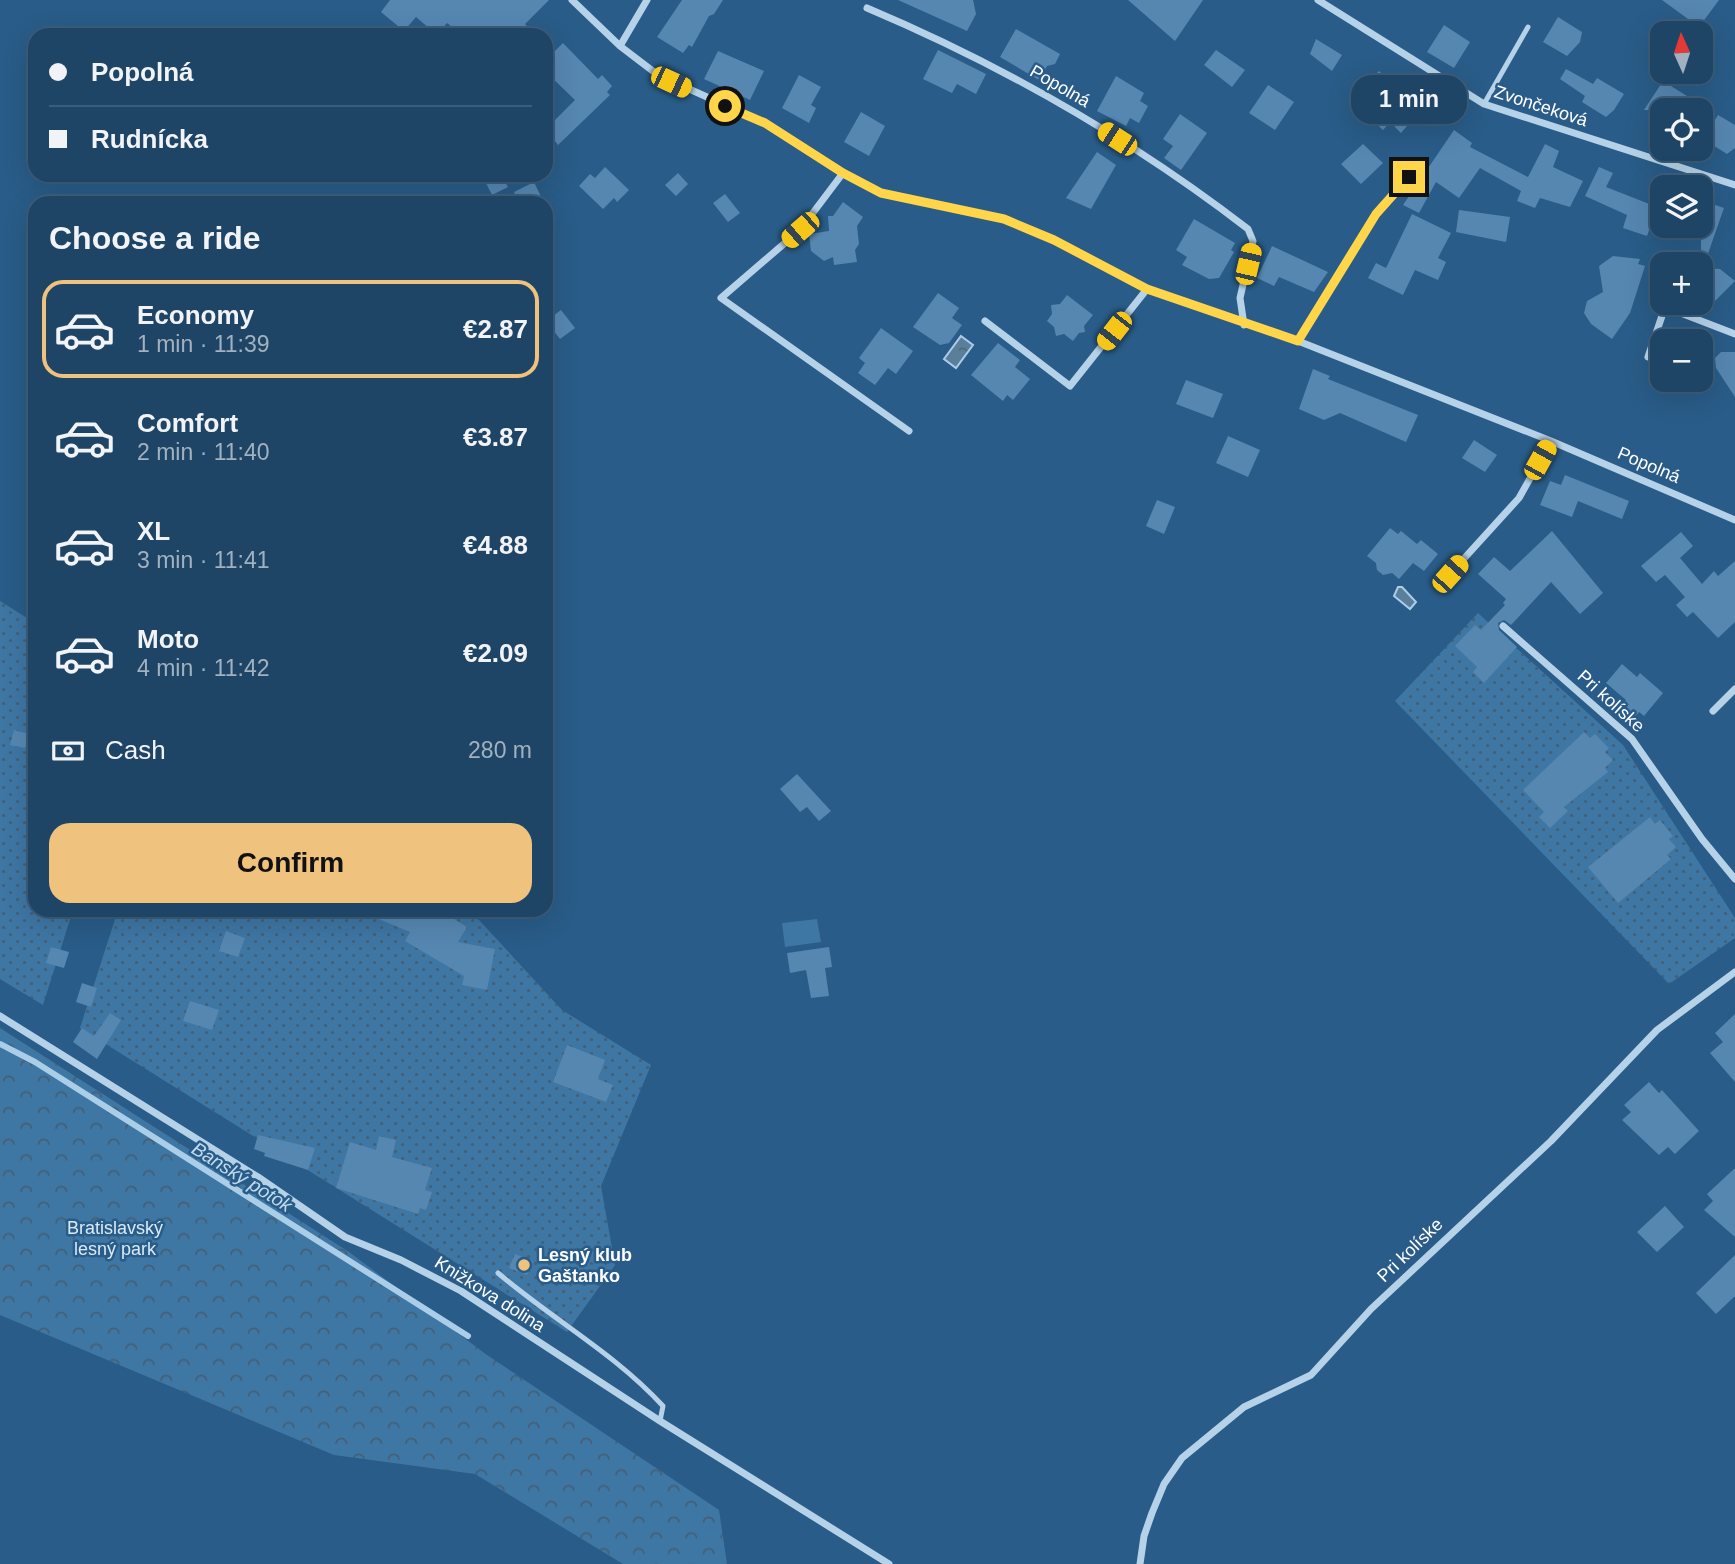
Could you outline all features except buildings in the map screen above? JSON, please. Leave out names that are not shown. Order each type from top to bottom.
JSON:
[{"type":"street","name":"Popolná","points":[[572,0],[620,46],[658,75],[765,123],[843,173],[881,193],[1004,219],[1054,240],[1147,289],[1244,325],[1298,341],[1551,441],[1735,520]]},
{"type":"street","points":[[620,46],[647,0]]},
{"type":"street","name":"Zvončeková","points":[[1318,0],[1484,104],[1735,185]]},
{"type":"street","name":"Popolná","points":[[867,8],[950,43],[1058,102],[1248,229],[1253,241],[1240,299],[1244,325]]},
{"type":"street","points":[[843,173],[800,230],[722,298],[909,431]]},
{"type":"street","points":[[1298,341],[1376,214],[1409,177]]},
{"type":"street","points":[[985,321],[1070,386],[1147,289]]},
{"type":"street","points":[[1647,358],[1665,307],[1735,334]]},
{"type":"street","points":[[1450,574],[1519,498],[1551,441]]},
{"type":"street","name":"Pri kolíske","points":[[1503,626],[1633,738],[1702,839],[1735,879]]},
{"type":"street","points":[[1713,711],[1735,689]]},
{"type":"street","name":"Pri kolíske","points":[[1140,1564],[1144,1536],[1152,1513],[1164,1484],[1182,1458],[1244,1407],[1311,1375],[1371,1309],[1551,1142],[1657,1030],[1735,972]]},
{"type":"street","name":"Knižkova dolina","points":[[0,1016],[258,1177],[345,1237],[401,1260],[461,1291],[660,1421],[889,1564]]},
{"type":"lane","points":[[1484,104],[1528,27]]},
{"type":"lane","points":[[498,1273],[587,1337],[651,1393],[663,1405],[660,1421]]},
{"type":"green space","points":[[0,601],[28,619],[28,917],[71,917],[43,1005],[0,979]]},
{"type":"green space","points":[[1478,613],[1623,745],[1735,918],[1735,938],[1669,984],[1395,701]]},
{"type":"green space","points":[[116,917],[474,917],[562,1010],[651,1065],[601,1186],[615,1265],[567,1332],[80,1028]]},
{"type":"green space","points":[[817,919],[821,942],[785,947],[782,923]]},
{"type":"green space","name":"Bratislavský lesný park","points":[[0,1028],[349,1252],[487,1355],[719,1510],[727,1564],[623,1564],[475,1474],[334,1455],[0,1315]]},
{"type":"water","points":[[961,336],[973,345],[956,368],[944,359]]},
{"type":"water","points":[[1398,587],[1402,587],[1416,602],[1410,609],[1394,596]]},
{"type":"waterway","name":"Banský potok","points":[[0,1044],[35,1062],[468,1336]]},
{"type":"place","name":"Lesný klub Gaštanko","points":[[524,1265]]},
{"type":"route","points":[[725,106],[765,123],[843,173],[881,193],[1004,219],[1054,240],[1147,289],[1244,325],[1298,341],[1376,214],[1409,177]]}]
